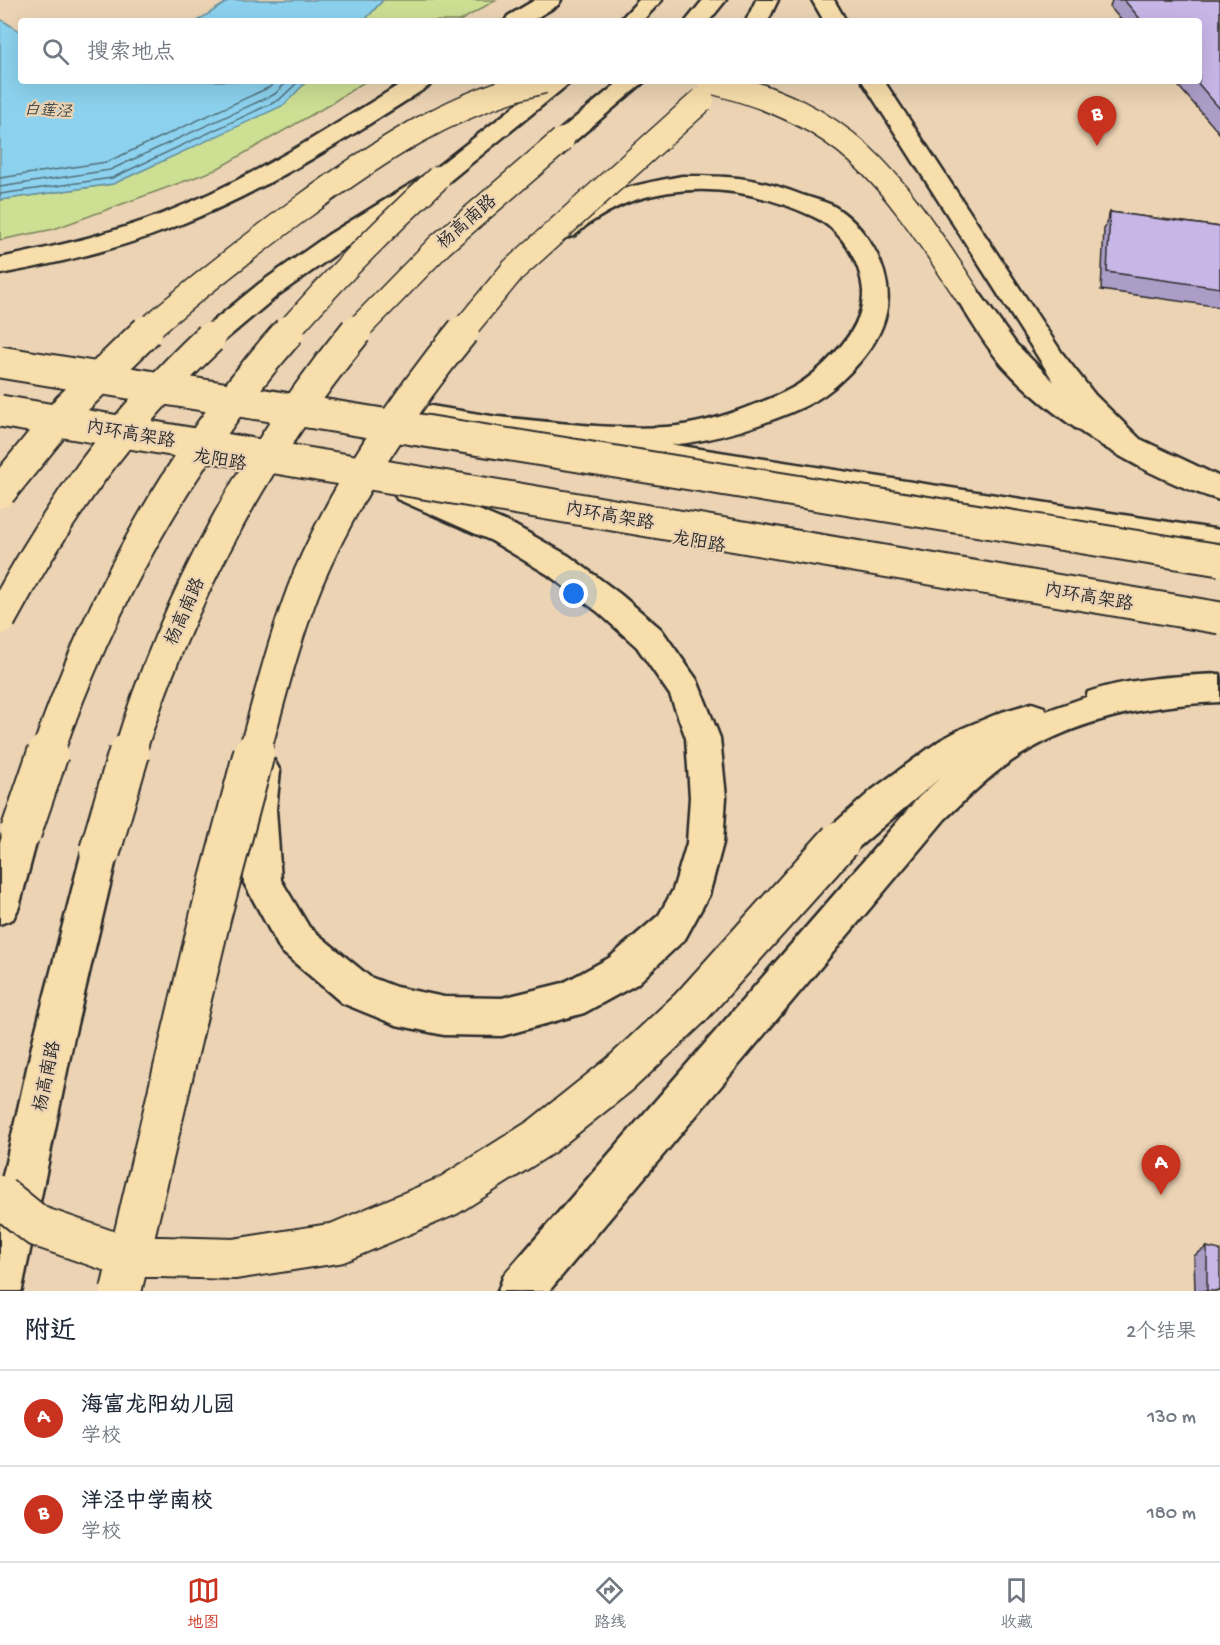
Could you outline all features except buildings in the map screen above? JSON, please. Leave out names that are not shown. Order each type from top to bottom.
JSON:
[{"type":"main road","points":[[521,18],[550,0]]},
{"type":"main road","points":[[633,18],[651,0]]},
{"type":"main road","points":[[700,18],[715,0]]},
{"type":"main road","points":[[758,18],[767,0]]},
{"type":"main road","points":[[823,0],[833,18]]},
{"type":"main road","points":[[0,266],[40,259],[130,234],[194,210],[258,179],[320,144],[416,84]]},
{"type":"main road","points":[[0,492],[28,453],[136,338],[214,272],[369,160],[409,134],[486,96],[532,84]]},
{"type":"main road","points":[[0,907],[21,832],[51,740],[83,659],[120,581],[174,487],[223,412],[271,351],[386,223],[438,178],[557,84]]},
{"type":"main road","name":"杨高南路","points":[[0,1289],[54,1037],[100,851],[151,688],[177,625],[227,524],[281,432],[331,361],[403,281],[427,255],[483,205],[630,84]]},
{"type":"main road","points":[[875,84],[1052,360],[1085,402],[1129,446]]},
{"type":"main road","points":[[121,1291],[211,914],[272,687],[309,577],[349,496],[430,371],[513,270],[710,87],[773,100],[813,119],[848,144],[881,173],[894,189],[1013,359],[1042,388],[1129,446],[1220,489]]},
{"type":"main road","points":[[0,619],[65,508],[105,451],[153,394],[210,338],[269,289],[337,241],[438,178]]},
{"type":"main road","points":[[498,427],[586,436],[666,438],[724,428],[765,414],[799,399],[830,376],[859,345],[872,318],[876,292],[870,265],[853,236],[823,211],[758,187],[732,183],[682,183],[627,194],[581,217],[513,270]]},
{"type":"main road","points":[[0,347],[1220,542]]},
{"type":"main road","points":[[0,362],[1220,560]]},
{"type":"main road","name":"内环高架路","points":[[0,411],[1220,618]]},
{"type":"main road","name":"龙阳路","points":[[0,421],[1220,631]]},
{"type":"main road","points":[[272,687],[258,809],[263,882],[295,939],[356,990],[396,1006],[444,1016],[502,1017],[570,1000],[623,971],[672,927],[690,894],[705,843],[708,797],[703,738],[685,690],[650,638],[609,603],[558,565],[503,532],[408,491]]},
{"type":"main road","points":[[0,1196],[37,1226],[124,1256],[234,1259],[337,1242],[448,1196],[541,1137],[620,1074],[690,1008],[840,841],[895,790],[943,755],[1001,726],[1064,708],[1173,690],[1220,688]]},
{"type":"main road","points":[[520,1291],[932,808],[978,766],[1023,738],[1067,716],[1122,699]]},
{"type":"green space","points":[[383,0],[496,0],[465,18],[367,18]]},
{"type":"green space","points":[[304,84],[361,84],[215,170],[54,229],[0,240],[0,200],[113,184],[283,105]]},
{"type":"water","points":[[230,0],[383,0],[367,18],[202,18]]},
{"type":"water","name":"白莲泾","points":[[0,19],[18,30],[18,84],[304,84],[284,105],[113,184],[0,200]]},
{"type":"place","name":"洋泾中学南校","points":[[1097,146]]},
{"type":"place","name":"海富龙阳幼儿园","points":[[1161,1195]]}]
